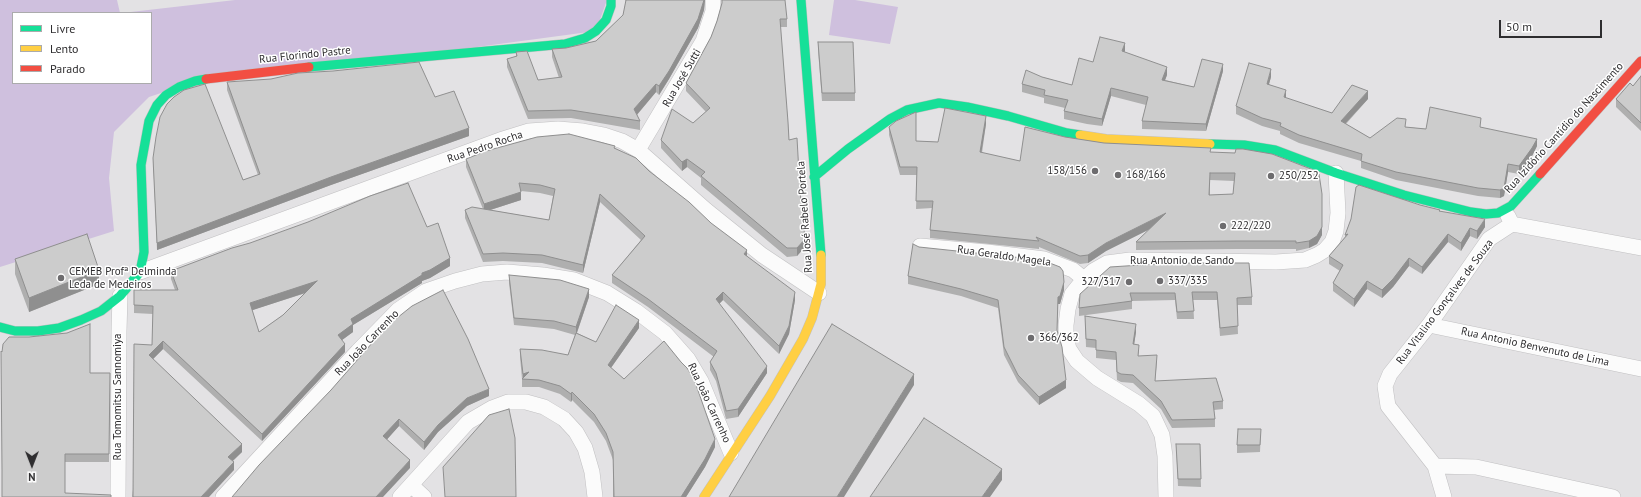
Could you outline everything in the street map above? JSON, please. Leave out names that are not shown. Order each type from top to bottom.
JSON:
[{"type":"street","name":"Rua Florindo Pastre","points":[[140,272],[144,252],[141,165],[144,143],[149,121],[157,105],[166,95],[179,87],[195,81],[236,75],[360,62],[565,44],[585,38],[596,31],[606,20],[611,6],[611,0]]},
{"type":"street","name":"Rua José Sutti","points":[[638,150],[703,41],[713,11],[713,0]]},
{"type":"street","name":"Rua José Rabelo Portela","points":[[704,497],[731,453],[770,396],[803,340],[812,318],[819,294],[821,258],[801,0]]},
{"type":"street","name":"Rua Izidório Cantídio do Nascimento","points":[[1504,210],[1511,206],[1641,61]]},
{"type":"street","points":[[814,177],[848,149],[890,119],[907,110],[939,103],[967,107],[1008,116],[1067,133],[1106,138],[1244,145],[1275,150],[1336,173],[1404,195],[1470,212],[1486,214],[1498,213],[1504,210],[1512,224],[1641,248]]},
{"type":"street","name":"Rua Pedro Rocha","points":[[140,272],[500,140],[529,132],[558,129],[583,131],[622,141],[638,150],[700,205],[762,255],[819,294]]},
{"type":"street","name":"Rua Antonio de Sando","points":[[1166,497],[1165,456],[1162,435],[1153,416],[1140,404],[1096,378],[1077,361],[1069,349],[1066,338],[1068,308],[1072,294],[1084,279],[1093,271],[1107,263],[1130,260],[1276,262],[1305,260],[1317,255],[1325,250],[1332,242],[1336,231],[1338,213],[1336,173]]},
{"type":"street","name":"Rua Vitalino Gonçalves de Souza","points":[[1435,466],[1388,406],[1385,386],[1390,374],[1429,325],[1489,240],[1512,224]]},
{"type":"street","name":"Rua Geraldo Magela","points":[[920,246],[1044,259],[1072,270],[1084,279]]},
{"type":"street","points":[[0,327],[15,331],[38,331],[59,328],[101,311],[120,296],[140,272]]},
{"type":"street","name":"Rua João Carrenho","points":[[223,497],[398,310],[426,291],[482,274],[515,273],[543,275],[574,280],[607,294],[636,311],[665,333],[688,359],[701,381],[731,453]]},
{"type":"street","name":"Rua Tomomitsu Sannomiya","points":[[118,497],[118,331],[120,296]]},
{"type":"street","name":"Rua Antonio Benvenuto de Lima","points":[[1429,325],[1641,369]]},
{"type":"street","points":[[400,497],[468,422],[492,408],[508,402],[526,402],[544,407],[564,419],[576,432],[585,448],[592,472],[595,497]]},
{"type":"street","points":[[1444,497],[1435,466],[1476,467],[1613,497]]},
{"type":"street","points":[[412,485],[424,497]]},
{"type":"shaded area","points":[[0,0],[117,0],[120,12],[12,12],[12,84],[152,84],[152,12],[131,12],[235,0],[607,0],[596,31],[179,87],[149,97],[114,132],[109,178],[114,231],[0,267]]},
{"type":"shaded area","points":[[834,0],[855,0],[898,7],[890,44],[829,35]]},
{"type":"building","points":[[626,0],[704,0],[698,19],[669,71],[659,86],[656,84],[634,109],[640,121],[571,110],[528,111],[507,59],[517,56],[516,52],[527,51],[538,80],[562,77],[552,49],[566,48],[596,41],[623,15]]},
{"type":"building","points":[[722,0],[785,0],[787,19],[780,19],[789,140],[797,138],[805,239],[797,248],[787,248],[701,176],[705,172],[687,159],[682,162],[661,140],[672,109],[693,123],[710,108],[686,83],[711,37]]},
{"type":"building","points":[[1100,37],[1125,43],[1122,51],[1167,67],[1162,80],[1194,87],[1202,59],[1223,64],[1206,124],[1142,121],[1148,97],[1111,88],[1102,119],[1064,111],[1068,100],[1044,95],[1045,90],[1022,84],[1026,70],[1042,77],[1072,85],[1079,58],[1093,62]]},
{"type":"building","points":[[818,42],[853,42],[855,93],[822,93]]},
{"type":"building","points":[[419,62],[435,97],[454,91],[469,128],[331,177],[157,243],[153,158],[156,137],[160,117],[167,104],[184,90],[205,84],[243,180],[260,174],[227,82],[271,79],[298,73]]},
{"type":"building","points":[[1249,63],[1271,69],[1267,84],[1286,90],[1284,97],[1332,113],[1352,85],[1368,91],[1341,121],[1370,138],[1397,118],[1406,119],[1405,127],[1426,129],[1430,107],[1481,118],[1480,127],[1537,139],[1519,166],[1508,164],[1504,188],[1500,190],[1478,188],[1396,172],[1361,161],[1362,154],[1299,135],[1280,126],[1281,123],[1262,118],[1236,106]]},
{"type":"building","points":[[1641,76],[1641,123],[1616,99],[1630,83],[1633,86]]},
{"type":"building","points":[[945,108],[986,116],[980,152],[1020,161],[1025,127],[1065,137],[1104,143],[1211,148],[1210,152],[1235,153],[1236,149],[1243,149],[1272,154],[1311,169],[1319,174],[1322,194],[1322,227],[1317,236],[1309,241],[1296,243],[1296,241],[1136,242],[1166,213],[1106,243],[1088,255],[1080,256],[1036,237],[1039,241],[930,230],[933,201],[916,201],[917,167],[900,167],[889,127],[896,121],[916,112],[916,141],[938,142]],"holes":[[[1210,173],[1235,173],[1233,194],[1209,195]]]},
{"type":"building","points":[[569,134],[615,146],[614,148],[636,158],[649,171],[689,202],[711,223],[747,250],[744,254],[795,292],[789,326],[779,346],[723,292],[716,299],[767,366],[738,409],[726,411],[716,373],[710,362],[717,351],[648,299],[612,275],[645,236],[600,194],[583,265],[542,255],[503,253],[483,254],[465,210],[472,207],[549,220],[555,189],[540,185],[519,183],[521,192],[484,204],[466,159],[486,151],[537,137]]},
{"type":"building","points":[[408,183],[427,227],[438,223],[450,258],[422,273],[422,275],[351,319],[353,324],[338,335],[345,344],[262,434],[163,341],[149,355],[242,444],[228,457],[234,462],[201,497],[133,497],[134,344],[152,345],[153,306],[134,305],[134,290],[178,290],[171,271],[308,222],[370,196]],"holes":[[[317,281],[283,315],[259,332],[250,303]]]},
{"type":"building","points":[[1359,185],[1440,210],[1439,211],[1485,219],[1477,231],[1470,228],[1461,243],[1448,234],[1422,267],[1409,258],[1393,279],[1382,290],[1367,281],[1354,299],[1333,283],[1343,265],[1329,256],[1348,234],[1345,235],[1351,219],[1356,187]]},
{"type":"building","points":[[87,234],[99,270],[29,298],[15,259]]},
{"type":"building","points":[[913,244],[919,247],[1042,260],[1060,267],[1063,271],[1064,282],[1060,296],[1058,297],[1057,330],[1062,347],[1066,380],[1039,397],[1018,375],[1004,347],[998,300],[908,276]]},
{"type":"building","points":[[1172,263],[1249,263],[1252,297],[1237,298],[1238,326],[1220,328],[1217,292],[1192,292],[1194,311],[1177,312],[1175,293],[1130,293],[1132,301],[1079,308],[1080,294],[1110,267]]},
{"type":"building","points":[[509,275],[560,280],[589,289],[576,327],[554,321],[514,318]]},
{"type":"building","points":[[443,290],[468,339],[489,389],[467,398],[438,425],[424,442],[399,419],[383,436],[410,460],[376,497],[232,497],[259,465],[331,390],[387,326],[412,306]]},
{"type":"building","points":[[616,305],[639,320],[608,365],[624,379],[664,341],[687,368],[694,379],[715,439],[705,459],[681,497],[614,497],[613,452],[606,433],[594,414],[572,392],[571,394],[560,386],[539,380],[522,379],[529,372],[523,374],[520,349],[542,350],[568,355],[576,333],[596,342]]},
{"type":"building","points":[[1085,316],[1136,324],[1133,344],[1139,345],[1138,356],[1157,355],[1155,381],[1216,378],[1223,401],[1213,402],[1215,419],[1172,420],[1161,401],[1133,375],[1121,374],[1117,372],[1116,352],[1096,350],[1096,340],[1086,339]]},
{"type":"building","points":[[90,324],[90,373],[110,373],[109,454],[65,454],[65,493],[111,495],[111,497],[2,497],[1,351],[2,352],[3,344],[9,337],[29,337],[67,333]]},
{"type":"building","points":[[832,324],[914,374],[837,497],[729,497]]},
{"type":"building","points":[[509,409],[515,438],[516,497],[445,497],[443,467],[489,415]]},
{"type":"building","points":[[924,418],[1002,469],[982,497],[870,497]]},
{"type":"building","points":[[1238,429],[1261,429],[1260,445],[1237,445]]},
{"type":"building","points":[[1176,444],[1200,444],[1201,479],[1178,479]]},
{"type":"traffic: fast","points":[[309,67],[565,44],[585,38],[596,31],[606,20],[611,6],[611,0]]},
{"type":"traffic: fast","points":[[801,0],[821,255]]},
{"type":"traffic: fast","points":[[0,327],[15,331],[38,331],[59,328],[81,320],[101,311],[120,296],[140,272],[144,252],[141,165],[149,121],[157,105],[166,95],[179,87],[195,81],[206,79]]},
{"type":"traffic: fast","points":[[814,177],[848,149],[890,119],[907,110],[939,103],[967,107],[1008,116],[1067,133],[1080,135]]},
{"type":"traffic: fast","points":[[1210,144],[1244,145],[1275,150],[1336,173],[1404,195],[1471,212],[1486,214],[1498,213],[1511,206],[1540,174]]},
{"type":"traffic: slow","points":[[1080,135],[1106,139],[1210,144]]},
{"type":"traffic: slow","points":[[704,497],[770,396],[803,339],[812,318],[821,284],[821,255]]},
{"type":"traffic: jam","points":[[1540,174],[1641,61]]},
{"type":"traffic: jam","points":[[206,79],[309,67]]},
{"type":"place","name":"158/156","points":[[1095,171]]},
{"type":"place","name":"168/166","points":[[1118,175]]},
{"type":"place","name":"250/252","points":[[1271,176]]},
{"type":"place","name":"222/220","points":[[1223,226]]},
{"type":"place","name":"CEMEB Profª Delminda Leda de Medeiros","points":[[61,278]]},
{"type":"place","name":"337/335","points":[[1160,281]]},
{"type":"place","name":"327/317","points":[[1129,282]]},
{"type":"place","name":"366/362","points":[[1031,338]]}]
